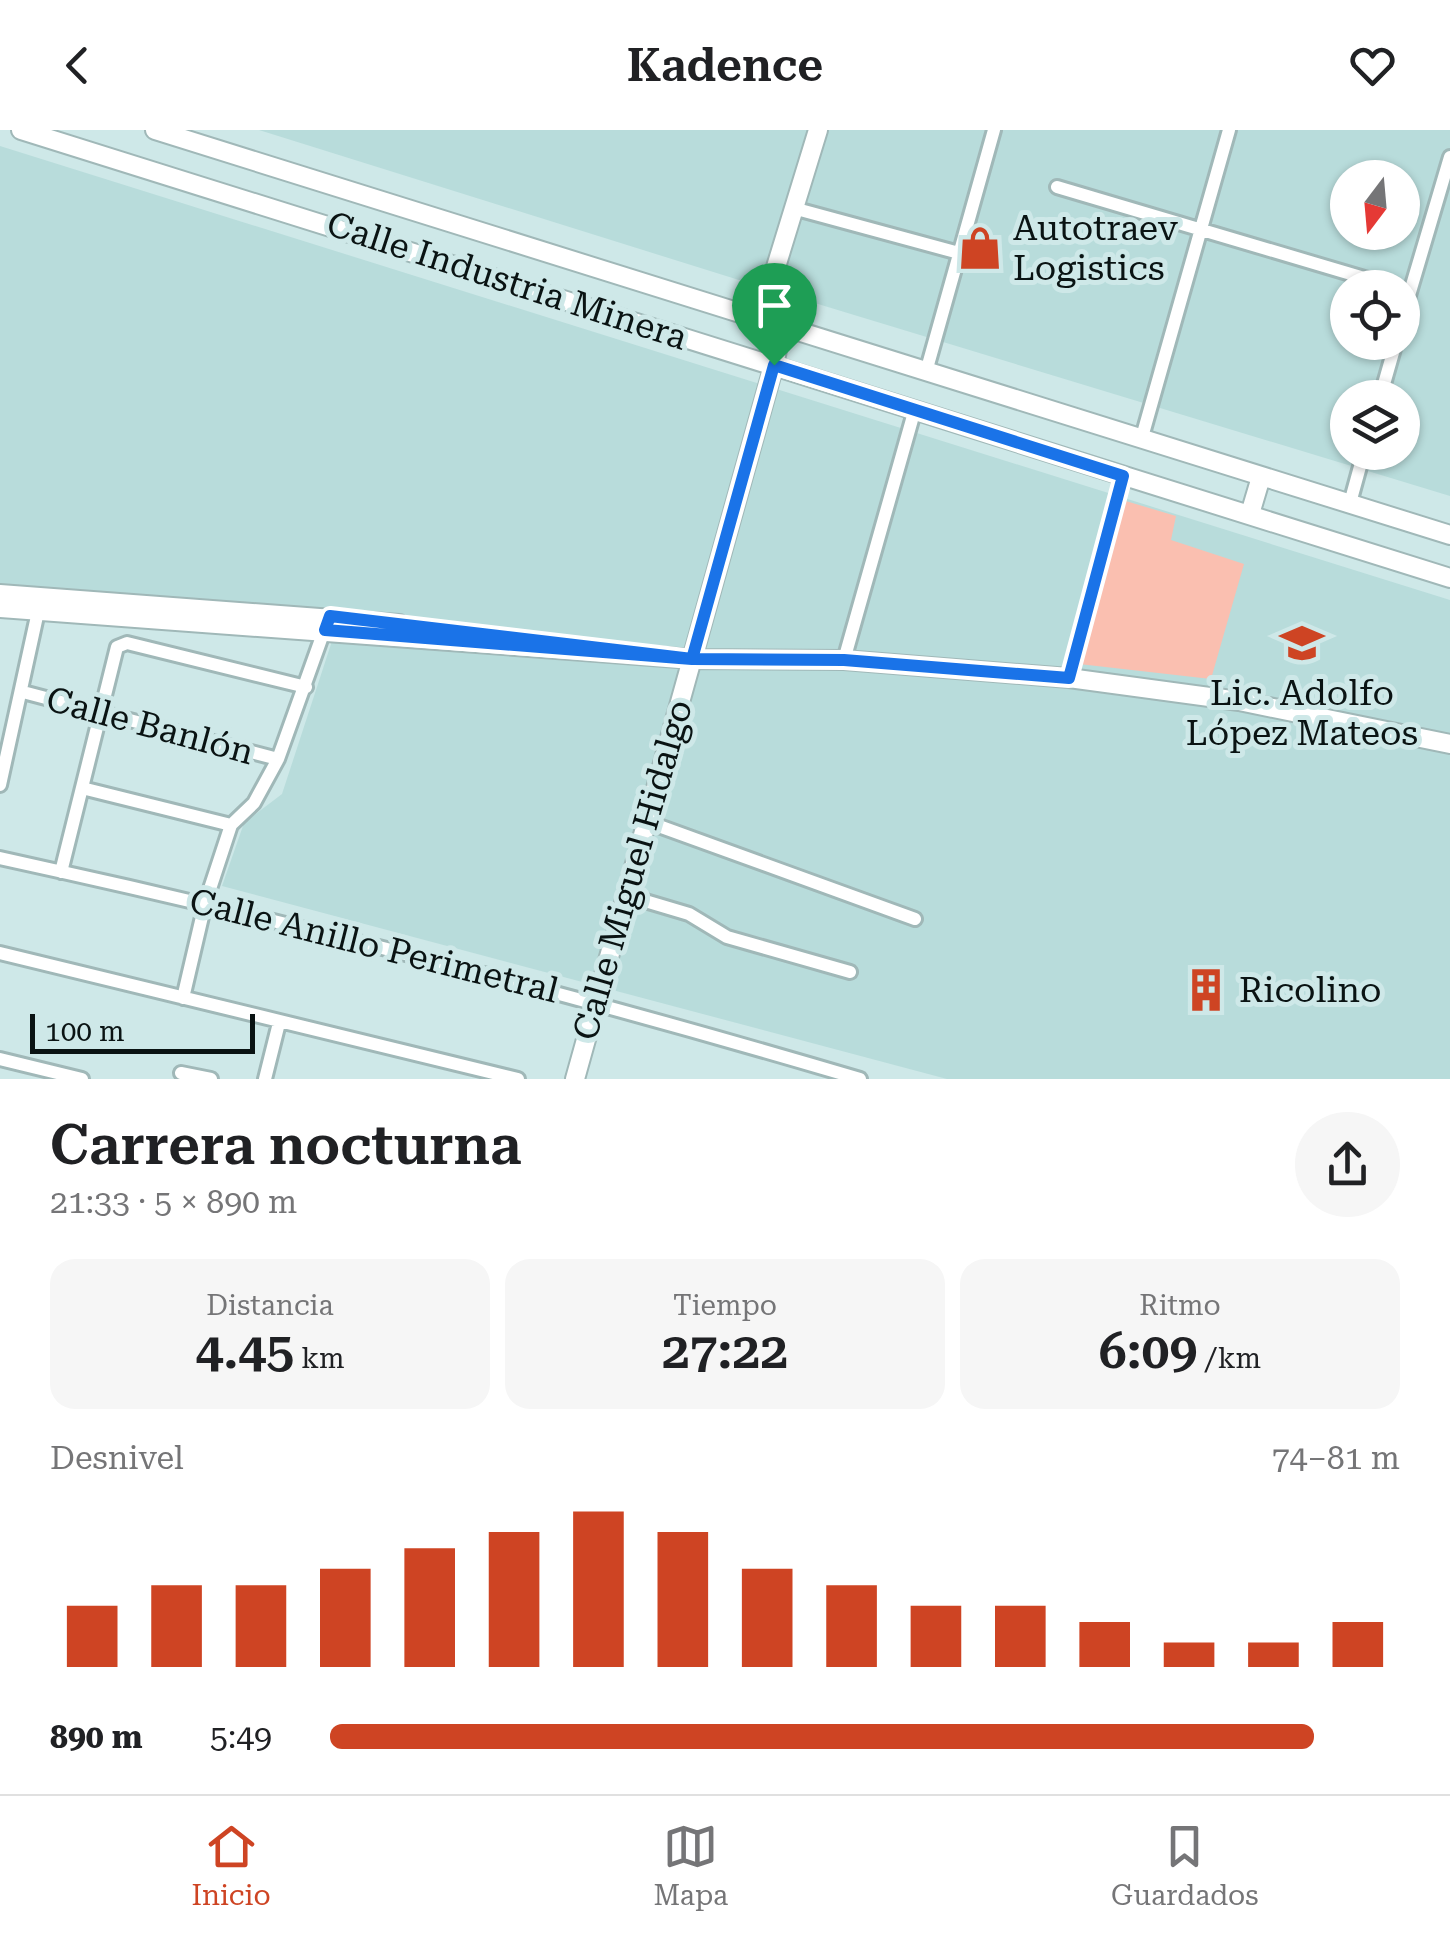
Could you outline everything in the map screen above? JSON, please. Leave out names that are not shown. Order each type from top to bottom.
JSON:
[{"type":"main road","name":"Calle Industria Minera","points":[[21,130],[1450,578]]},
{"type":"main road","name":"Calle Industria Minera","points":[[155,130],[1450,535]]},
{"type":"main road","points":[[774,365],[778,345],[760,319],[818,130]]},
{"type":"main road","name":"Calle Miguel Hidalgo","points":[[575,1079],[774,365]]},
{"type":"main road","points":[[1250,514],[1261,477]]},
{"type":"main road","points":[[0,594],[40,604]]},
{"type":"main road","points":[[0,608],[40,604],[327,623],[692,659],[844,660],[1069,678],[1240,701],[1450,744]]},
{"type":"street","points":[[926,372],[994,130]]},
{"type":"street","points":[[1142,437],[1229,130]]},
{"type":"street","points":[[1411,270],[1450,157]]},
{"type":"street","points":[[1056,187],[1340,270]]},
{"type":"street","points":[[793,208],[960,253]]},
{"type":"street","points":[[844,660],[915,409]]},
{"type":"street","points":[[1350,503],[1359,470]]},
{"type":"street","points":[[1069,678],[1123,476]]},
{"type":"street","points":[[0,785],[40,604]]},
{"type":"street","points":[[183,998],[205,904],[231,825],[254,803],[278,759],[327,623]]},
{"type":"street","points":[[61,872],[116,650],[126,643],[306,687]]},
{"type":"street","name":"Calle Banlón","points":[[23,692],[278,759]]},
{"type":"street","points":[[82,788],[231,825]]},
{"type":"street","points":[[645,821],[914,919]]},
{"type":"street","name":"Calle Anillo Perimetral","points":[[0,858],[205,904],[596,1002],[860,1079]]},
{"type":"street","points":[[625,895],[689,914],[727,937],[850,972]]},
{"type":"street","points":[[0,953],[518,1079]]},
{"type":"street","points":[[265,1079],[279,1023]]},
{"type":"street","points":[[0,1059],[82,1079]]},
{"type":"street","points":[[181,1072],[211,1079]]},
{"type":"shaded area","points":[[259,130],[1450,130],[1450,496],[1364,470],[1420,470],[1420,380],[1330,380],[1330,460]]},
{"type":"shaded area","points":[[0,146],[1450,600],[1450,1079],[947,1079],[222,886],[244,823],[282,794],[332,641],[0,601]]},
{"type":"shaded area","points":[[1119,499],[1176,516],[1171,540],[1244,564],[1211,679],[1079,664]]},
{"type":"place","name":"Autotraev Logistics","points":[[980,248]]},
{"type":"place","name":"Lic. Adolfo López Mateos","points":[[1302,643]]},
{"type":"place","name":"Ricolino","points":[[1206,990]]},
{"type":"route","points":[[774,365],[692,659],[325,630],[330,616],[692,659],[844,660],[1069,678],[1123,476],[774,365]]}]
